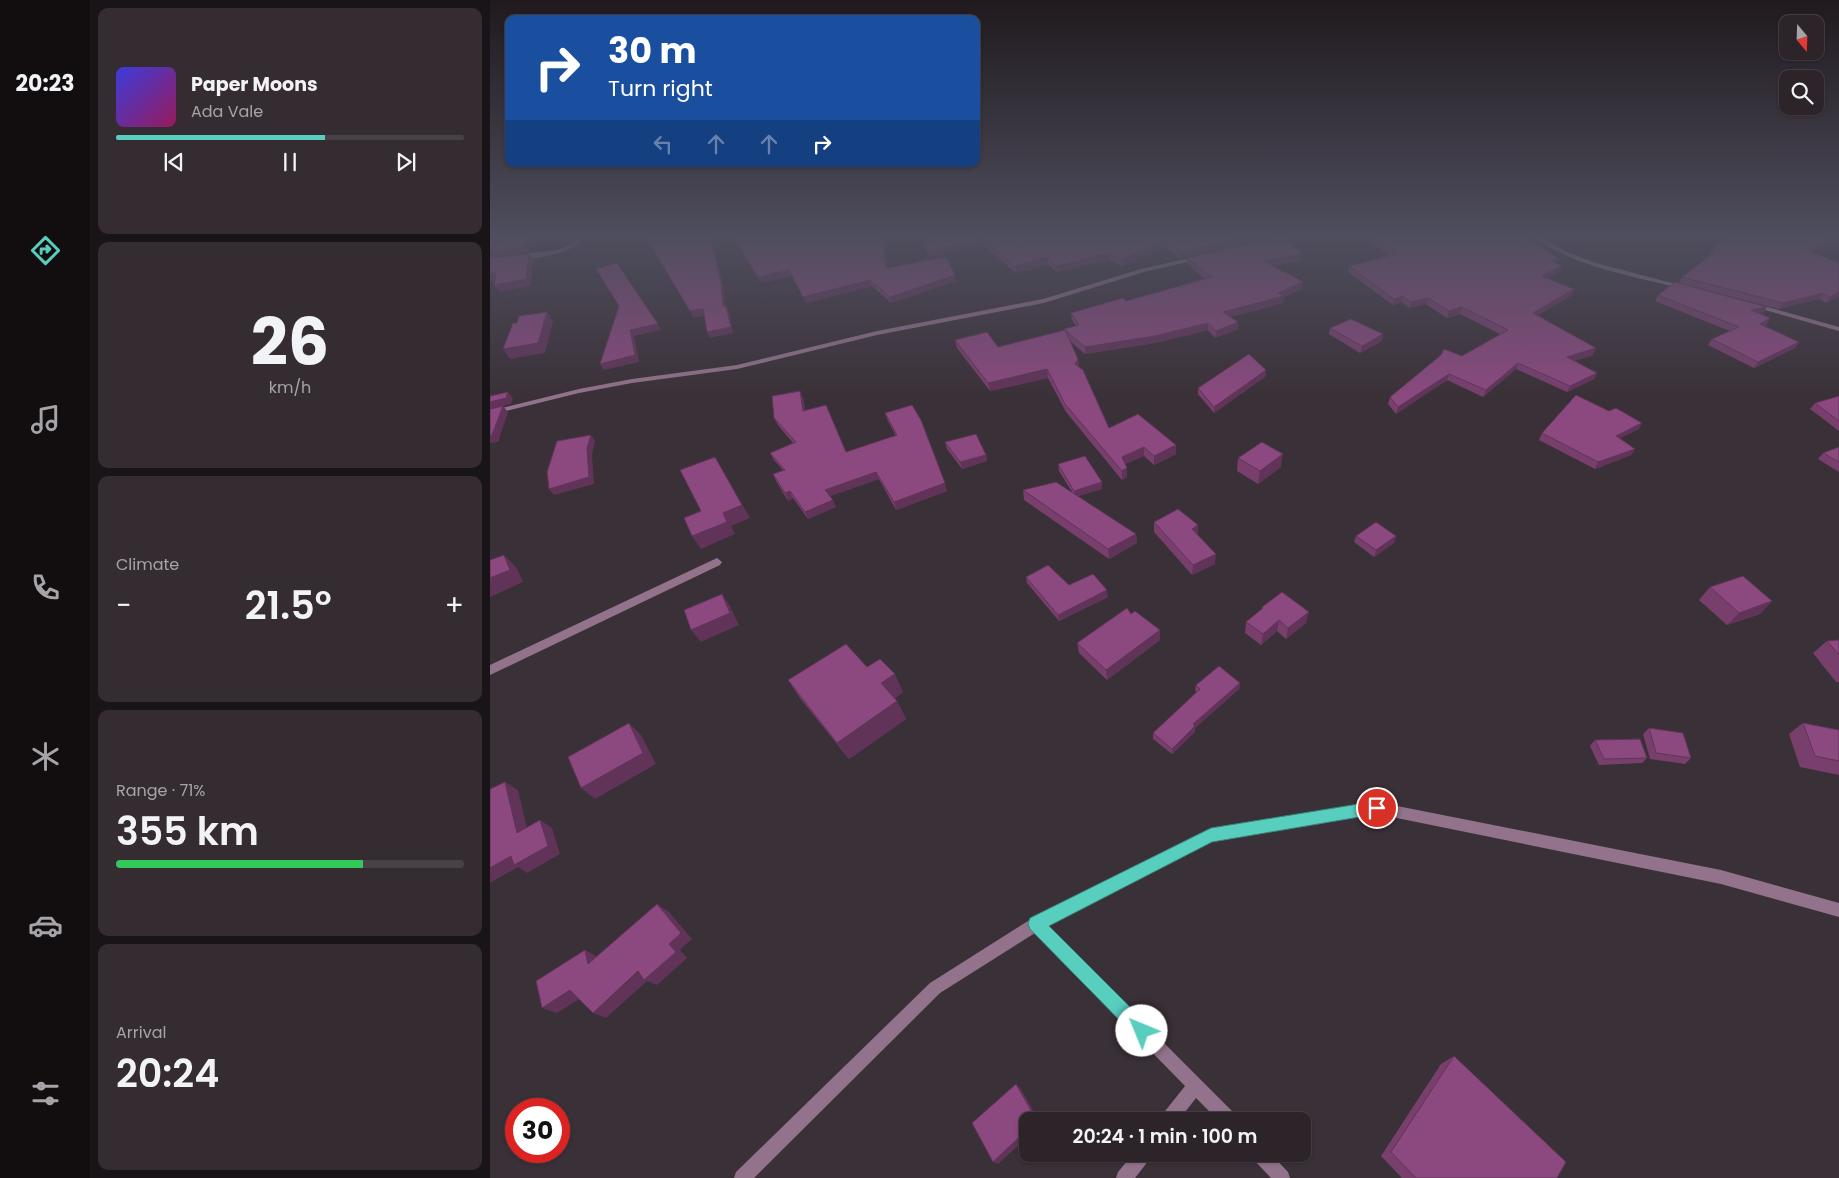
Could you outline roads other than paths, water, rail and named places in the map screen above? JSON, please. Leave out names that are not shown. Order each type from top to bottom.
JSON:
[{"type":"street","points":[[490,413],[579,391],[632,381],[737,367],[877,333],[1044,301],[1082,289]]},
{"type":"street","points":[[1746,303],[1839,329]]},
{"type":"street","points":[[490,670],[717,562]]},
{"type":"street","points":[[742,1178],[935,988],[1036,924],[1211,835],[1377,808],[1721,876],[1839,910]]},
{"type":"street","points":[[1036,924],[1222,1112]]},
{"type":"street","points":[[1175,1112],[1196,1085]]},
{"type":"street","points":[[1124,1178],[1136,1162]]},
{"type":"street","points":[[1267,1162],[1282,1178]]}]
